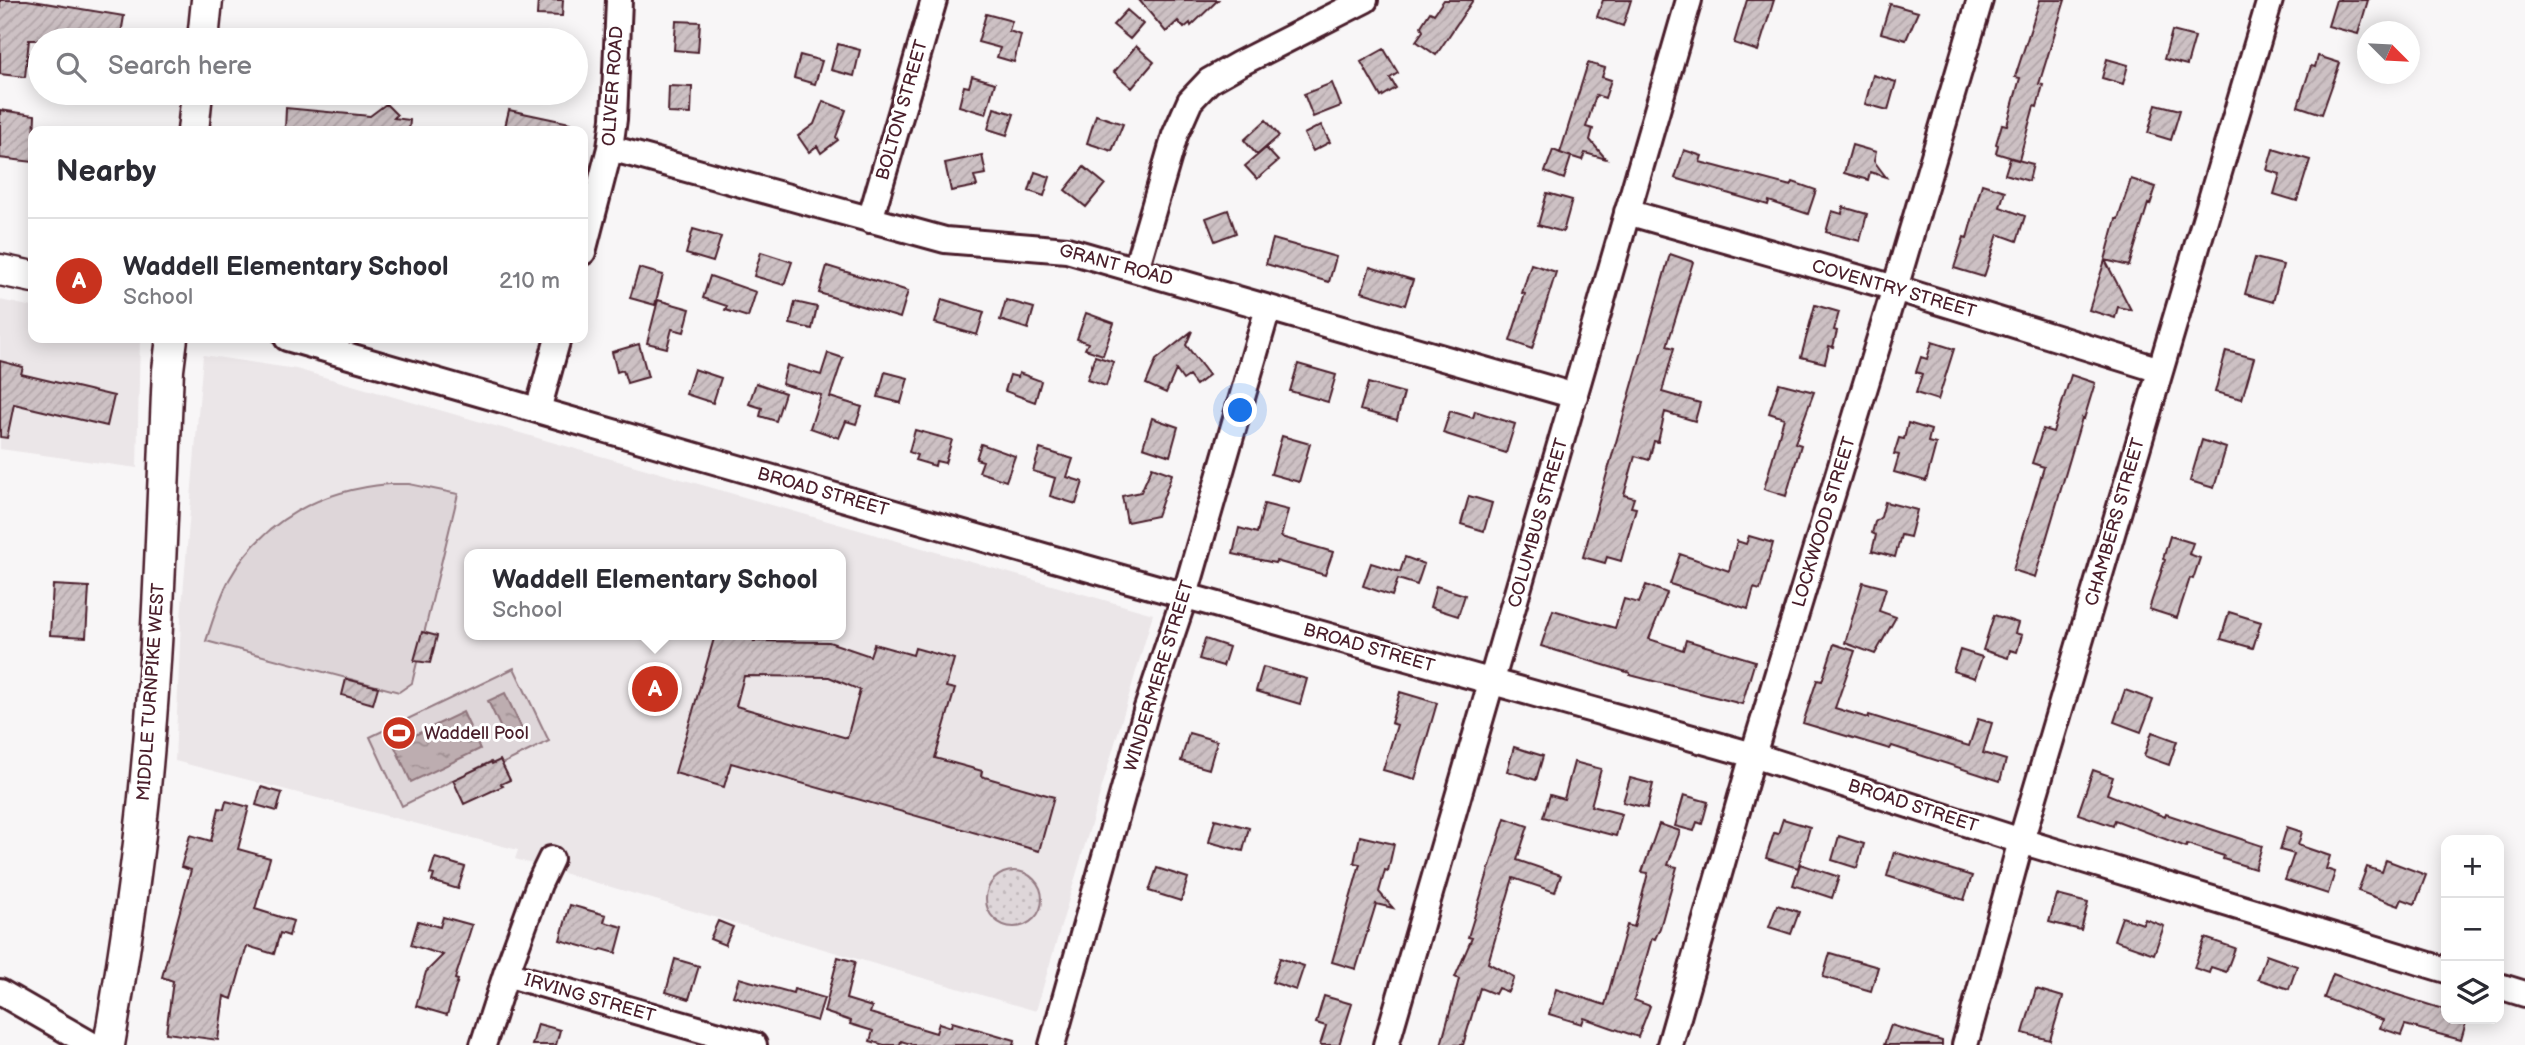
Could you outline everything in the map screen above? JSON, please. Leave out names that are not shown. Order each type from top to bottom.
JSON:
[{"type":"main road","points":[[204,28],[207,0]]},
{"type":"main road","points":[[194,126],[196,105]]},
{"type":"main road","points":[[0,270],[28,276]]},
{"type":"main road","name":"MIDDLE TURNPIKE WEST","points":[[109,1045],[132,907],[146,779],[155,675],[171,343]]},
{"type":"street","name":"OLIVER ROAD","points":[[588,233],[610,148],[614,119],[619,0]]},
{"type":"street","name":"BOLTON STREET","points":[[870,220],[933,0]]},
{"type":"street","points":[[1136,269],[1175,135],[1190,101],[1209,81],[1365,0]]},
{"type":"street","name":"COLUMBUS STREET","points":[[1386,1045],[1689,0]]},
{"type":"street","name":"LOCKWOOD STREET","points":[[1670,1045],[1753,755],[1980,0]]},
{"type":"street","name":"CHAMBERS STREET","points":[[1965,1045],[2021,841],[2270,0]]},
{"type":"street","name":"GRANT ROAD","points":[[610,148],[945,240],[1067,250],[1576,396]]},
{"type":"street","name":"COVENTRY STREET","points":[[1627,212],[1895,288],[2160,370]]},
{"type":"street","name":"WINDERMERE STREET","points":[[1052,1045],[1146,711],[1185,595],[1268,308]]},
{"type":"street","name":"BROAD STREET","points":[[304,343],[1753,755],[2021,841],[2441,968]]},
{"type":"street","points":[[538,410],[557,343]]},
{"type":"street","name":"IRVING STREET","points":[[483,1045],[506,974],[551,859]]},
{"type":"street","name":"IRVING STREET","points":[[506,974],[754,1045]]},
{"type":"street","points":[[2504,988],[2525,994]]},
{"type":"street","points":[[0,992],[92,1045]]},
{"type":"shaded area","points":[[0,300],[28,306],[28,343],[140,343],[137,468],[0,449]]},
{"type":"shaded area","points":[[203,355],[296,369],[1153,614],[1036,1011],[515,859],[518,850],[175,761],[181,618]]},
{"type":"shaded area","points":[[409,484],[458,494],[412,683],[399,692],[206,641],[229,580],[259,540],[277,524],[318,501],[364,487]]},
{"type":"shaded area","name":"Waddell Pool","points":[[514,668],[549,741],[502,764],[490,762],[402,806],[370,737]]},
{"type":"shaded area","points":[[1008,871],[1020,871],[1030,875],[1038,883],[1042,899],[1038,915],[1030,923],[1020,927],[1008,927],[998,923],[990,915],[986,905],[986,893],[990,883],[998,875]]},
{"type":"water","points":[[505,693],[522,729],[505,737],[488,701]]},
{"type":"water","points":[[463,712],[480,749],[411,782],[394,745]]},
{"type":"building","points":[[0,0],[27,0],[124,16],[122,28],[28,28],[25,77],[0,74]]},
{"type":"building","points":[[538,0],[563,0],[562,16],[537,15]]},
{"type":"building","points":[[1139,0],[1218,0],[1191,26],[1190,23],[1184,28],[1178,21],[1166,32]]},
{"type":"building","points":[[1444,0],[1473,0],[1436,55],[1416,41],[1430,12],[1434,14]]},
{"type":"building","points":[[1603,0],[1631,0],[1623,26],[1597,17]]},
{"type":"building","points":[[1747,0],[1774,0],[1758,51],[1734,43]]},
{"type":"building","points":[[2040,0],[2065,0],[2039,84],[2043,85],[2037,107],[2034,106],[2019,160],[1996,153],[1996,144],[2002,124],[2007,125],[2020,78],[2015,77]]},
{"type":"building","points":[[2336,0],[2368,0],[2362,21],[2357,21],[2357,34],[2328,26]]},
{"type":"building","points":[[1890,4],[1918,12],[1906,40],[1881,33]]},
{"type":"building","points":[[1127,10],[1143,24],[1130,39],[1113,25]]},
{"type":"building","points":[[986,14],[1012,21],[1009,31],[1021,35],[1014,62],[997,57],[1000,48],[978,42]]},
{"type":"building","points":[[676,21],[700,22],[698,52],[674,50]]},
{"type":"building","points":[[2172,31],[2195,37],[2187,65],[2164,59]]},
{"type":"building","points":[[838,44],[860,50],[854,76],[831,70]]},
{"type":"building","points":[[1136,46],[1154,62],[1132,88],[1114,72]]},
{"type":"building","points":[[1384,49],[1398,73],[1390,78],[1396,88],[1381,97],[1361,62]]},
{"type":"building","points":[[800,55],[822,61],[815,84],[794,78]]},
{"type":"building","points":[[2318,56],[2340,63],[2322,114],[2298,106],[2311,66],[2315,67]]},
{"type":"building","points":[[2107,59],[2128,65],[2123,84],[2102,78]]},
{"type":"building","points":[[1588,63],[1605,68],[1602,77],[1611,80],[1605,98],[1596,95],[1586,127],[1593,129],[1590,140],[1606,159],[1585,153],[1582,160],[1560,153]]},
{"type":"building","points":[[1873,75],[1896,82],[1888,110],[1865,104]]},
{"type":"building","points":[[972,76],[995,83],[986,114],[959,106],[964,86],[969,87]]},
{"type":"building","points":[[1332,83],[1341,106],[1313,117],[1304,94]]},
{"type":"building","points":[[669,86],[692,87],[691,114],[668,113]]},
{"type":"building","points":[[823,101],[846,110],[836,137],[838,140],[821,153],[817,146],[809,152],[798,136],[814,124]]},
{"type":"building","points":[[2156,104],[2180,110],[2171,140],[2148,133]]},
{"type":"building","points":[[387,105],[397,115],[394,118],[410,120],[409,126],[285,126],[286,108],[370,116]]},
{"type":"building","points":[[994,108],[1014,114],[1007,135],[988,129]]},
{"type":"building","points":[[0,110],[35,115],[35,126],[28,126],[28,161],[0,158]]},
{"type":"building","points":[[509,110],[570,123],[570,126],[505,126]]},
{"type":"building","points":[[1096,115],[1123,124],[1112,151],[1087,143]]},
{"type":"building","points":[[1266,120],[1279,136],[1257,155],[1244,140]]},
{"type":"building","points":[[1321,125],[1330,142],[1313,151],[1304,134]]},
{"type":"building","points":[[1852,145],[1876,152],[1874,161],[1886,177],[1870,172],[1868,180],[1844,173]]},
{"type":"building","points":[[1266,148],[1278,161],[1257,179],[1245,166]]},
{"type":"building","points":[[2273,149],[2310,160],[2297,201],[2274,194],[2280,174],[2267,170]]},
{"type":"building","points":[[1553,150],[1571,157],[1564,179],[1545,172]]},
{"type":"building","points":[[1684,150],[1702,156],[1700,162],[1791,186],[1793,182],[1816,190],[1808,214],[1769,201],[1768,205],[1675,178]]},
{"type":"building","points":[[982,155],[986,174],[974,176],[977,186],[951,191],[945,163]]},
{"type":"building","points":[[2010,158],[2033,164],[2029,181],[2005,174]]},
{"type":"building","points":[[1084,167],[1105,184],[1086,207],[1065,190]]},
{"type":"building","points":[[1035,172],[1050,177],[1044,196],[1029,191]]},
{"type":"building","points":[[2131,179],[2156,187],[2129,266],[2105,260]]},
{"type":"building","points":[[1982,184],[2005,191],[2000,207],[2025,216],[2017,241],[1998,234],[1984,277],[1954,268],[1964,237],[1967,238]]},
{"type":"building","points":[[1547,193],[1572,200],[1563,232],[1538,225]]},
{"type":"building","points":[[1843,207],[1867,214],[1860,241],[1826,232],[1832,211],[1842,214]]},
{"type":"building","points":[[1228,210],[1236,233],[1215,241],[1206,218]]},
{"type":"building","points":[[693,229],[721,237],[713,262],[686,254]]},
{"type":"building","points":[[1273,239],[1336,257],[1329,282],[1266,264]]},
{"type":"building","points":[[761,252],[792,262],[784,285],[754,276]]},
{"type":"building","points":[[1670,254],[1693,262],[1667,346],[1674,348],[1662,392],[1700,403],[1695,421],[1665,412],[1658,442],[1654,441],[1649,460],[1635,456],[1624,495],[1634,498],[1631,507],[1636,508],[1621,561],[1607,557],[1605,563],[1583,557]]},
{"type":"building","points":[[2255,258],[2283,265],[2273,302],[2245,294]]},
{"type":"building","points":[[2105,260],[2131,310],[2118,307],[2115,318],[2089,310]]},
{"type":"building","points":[[1531,264],[1556,272],[1532,349],[1510,341],[1525,294],[1522,293]]},
{"type":"building","points":[[827,266],[908,291],[900,318],[819,293]]},
{"type":"building","points":[[1370,267],[1413,280],[1405,305],[1362,292]]},
{"type":"building","points":[[639,268],[663,275],[655,305],[630,298]]},
{"type":"building","points":[[710,276],[756,292],[748,317],[725,310],[727,306],[703,298]]},
{"type":"building","points":[[942,299],[984,312],[977,335],[935,323]]},
{"type":"building","points":[[658,300],[690,309],[684,332],[672,329],[667,348],[647,343]]},
{"type":"building","points":[[1006,300],[1034,308],[1028,329],[1000,320]]},
{"type":"building","points":[[795,302],[817,307],[812,329],[790,324]]},
{"type":"building","points":[[1815,305],[1839,312],[1833,347],[1829,346],[1825,363],[1801,357]]},
{"type":"building","points":[[1086,313],[1114,323],[1103,355],[1085,349],[1088,343],[1077,339]]},
{"type":"building","points":[[1192,331],[1186,345],[1209,375],[1196,385],[1189,376],[1183,380],[1176,370],[1166,393],[1146,384],[1156,360]]},
{"type":"building","points":[[1932,342],[1954,349],[1938,400],[1916,393],[1922,374],[1916,372],[1921,357],[1927,359]]},
{"type":"building","points":[[639,344],[648,377],[627,383],[623,370],[617,372],[612,352]]},
{"type":"building","points":[[2226,351],[2254,358],[2242,399],[2215,392]]},
{"type":"building","points":[[828,353],[843,358],[830,397],[862,407],[856,424],[846,421],[839,438],[810,428],[821,395],[782,384],[787,365],[821,375]]},
{"type":"building","points":[[1095,356],[1114,362],[1106,386],[1087,380]]},
{"type":"building","points":[[0,361],[23,367],[21,374],[114,396],[107,426],[14,404],[7,438],[0,437]]},
{"type":"building","points":[[1298,364],[1336,375],[1328,402],[1290,391]]},
{"type":"building","points":[[694,369],[721,378],[713,403],[686,394]]},
{"type":"building","points":[[885,372],[908,378],[901,403],[878,397]]},
{"type":"building","points":[[1019,373],[1041,381],[1035,402],[1005,391],[1010,375],[1018,377]]},
{"type":"building","points":[[2071,375],[2095,383],[2035,577],[2013,570],[2044,467],[2032,463],[2043,429],[2053,432]]},
{"type":"building","points":[[756,383],[785,393],[776,421],[760,416],[762,408],[749,404]]},
{"type":"building","points":[[1368,383],[1404,393],[1397,420],[1360,410]]},
{"type":"building","points":[[1779,383],[1814,392],[1795,443],[1801,445],[1786,496],[1764,489],[1784,418],[1769,413]]},
{"type":"building","points":[[1450,411],[1473,418],[1475,411],[1515,424],[1506,453],[1443,433]]},
{"type":"building","points":[[1152,418],[1178,427],[1170,456],[1143,447]]},
{"type":"building","points":[[1908,423],[1931,430],[1928,442],[1936,444],[1926,481],[1894,472],[1899,455],[1894,454],[1899,438],[1904,439]]},
{"type":"building","points":[[915,430],[952,440],[945,463],[936,461],[935,466],[915,460],[917,455],[909,452]]},
{"type":"building","points":[[1282,436],[1310,444],[1299,482],[1271,474]]},
{"type":"building","points":[[2202,440],[2226,448],[2214,488],[2190,481]]},
{"type":"building","points":[[981,444],[1015,456],[1006,481],[979,472],[983,461],[976,459]]},
{"type":"building","points":[[1040,449],[1073,459],[1067,477],[1083,482],[1076,504],[1050,496],[1055,478],[1033,471]]},
{"type":"building","points":[[1152,467],[1172,474],[1157,516],[1127,522],[1122,496],[1141,492]]},
{"type":"building","points":[[1469,496],[1492,503],[1484,531],[1461,524]]},
{"type":"building","points":[[1885,502],[1917,510],[1910,537],[1901,535],[1895,557],[1872,551],[1876,535],[1872,533],[1875,522],[1881,517]]},
{"type":"building","points":[[1264,504],[1288,510],[1281,537],[1333,552],[1325,575],[1276,561],[1275,563],[1233,554],[1239,528],[1257,533]]},
{"type":"building","points":[[1749,536],[1773,543],[1760,590],[1754,588],[1748,609],[1670,584],[1680,554],[1729,571],[1737,541],[1746,544]]},
{"type":"building","points":[[2170,536],[2193,543],[2189,554],[2200,558],[2193,579],[2190,578],[2177,618],[2149,609]]},
{"type":"building","points":[[1405,557],[1424,564],[1417,585],[1398,579],[1392,596],[1363,586],[1371,563],[1400,572]]},
{"type":"building","points":[[1863,582],[1886,588],[1879,611],[1896,617],[1875,654],[1845,643]]},
{"type":"building","points":[[53,585],[89,587],[86,637],[50,635]]},
{"type":"building","points":[[1646,585],[1667,593],[1649,639],[1683,650],[1686,640],[1755,661],[1742,704],[1630,675],[1541,646],[1553,610],[1615,628],[1624,599],[1639,603]]},
{"type":"building","points":[[1436,586],[1465,595],[1458,616],[1430,607]]},
{"type":"building","points":[[2229,612],[2261,622],[2253,648],[2221,639]]},
{"type":"building","points":[[1994,615],[2018,623],[2015,633],[2022,635],[2017,652],[2010,650],[2008,658],[1983,650]]},
{"type":"building","points":[[422,632],[437,636],[430,663],[414,661]]},
{"type":"building","points":[[1205,639],[1229,647],[1223,666],[1199,659]]},
{"type":"building","points":[[714,640],[829,642],[870,656],[874,644],[913,655],[915,648],[954,659],[946,687],[955,689],[935,758],[982,771],[981,776],[1054,797],[1039,851],[731,763],[724,787],[675,773]],"holes":[[[744,676],[829,677],[860,690],[847,738],[736,706]]]},
{"type":"building","points":[[1834,644],[1855,651],[1835,708],[1868,718],[1869,715],[1969,746],[1978,719],[1992,723],[1983,753],[2006,760],[2000,781],[1892,746],[1890,749],[1803,723],[1817,680],[1822,681]]},
{"type":"building","points":[[1960,650],[1982,657],[1975,678],[1953,671]]},
{"type":"building","points":[[1263,667],[1307,679],[1300,704],[1256,691]]},
{"type":"building","points":[[346,679],[378,687],[373,704],[342,695]]},
{"type":"building","points":[[2125,690],[2153,700],[2141,732],[2114,722]]},
{"type":"building","points":[[1400,692],[1437,703],[1415,779],[1383,770],[1397,725],[1391,723]]},
{"type":"building","points":[[2152,732],[2177,741],[2169,765],[2144,756]]},
{"type":"building","points":[[1189,733],[1217,741],[1209,769],[1181,761]]},
{"type":"building","points":[[1514,747],[1543,756],[1536,780],[1507,771]]},
{"type":"building","points":[[500,760],[510,780],[464,804],[453,780]]},
{"type":"building","points":[[1574,762],[1601,769],[1591,806],[1622,814],[1616,836],[1543,817],[1550,795],[1564,799]]},
{"type":"building","points":[[2093,770],[2113,777],[2107,794],[2165,817],[2166,814],[2262,846],[2255,869],[2115,820],[2113,826],[2078,814]]},
{"type":"building","points":[[1630,778],[1653,784],[1647,808],[1623,802]]},
{"type":"building","points":[[261,787],[282,793],[277,811],[256,805]]},
{"type":"building","points":[[1684,795],[1708,802],[1702,824],[1697,822],[1694,831],[1675,826]]},
{"type":"building","points":[[226,801],[249,807],[238,849],[270,858],[255,909],[293,921],[289,936],[280,933],[274,954],[247,946],[232,999],[224,996],[218,1040],[166,1033],[173,981],[162,977],[191,870],[181,867],[190,835],[211,841],[219,808],[224,809]]},
{"type":"building","points":[[1505,818],[1528,826],[1517,860],[1561,875],[1555,892],[1513,878],[1488,963],[1514,977],[1508,992],[1498,988],[1495,994],[1480,988],[1463,1045],[1441,1045],[1459,979],[1455,977],[1472,938],[1468,937]]},
{"type":"building","points":[[1215,819],[1249,828],[1243,851],[1209,842]]},
{"type":"building","points":[[1783,819],[1810,827],[1798,868],[1766,858],[1774,833],[1778,834]]},
{"type":"building","points":[[1659,824],[1680,831],[1668,865],[1677,867],[1660,928],[1655,939],[1652,938],[1634,1000],[1650,1006],[1638,1037],[1584,1018],[1582,1024],[1549,1014],[1556,989],[1605,1005],[1627,925],[1634,927],[1648,873],[1642,872]]},
{"type":"building","points":[[2287,827],[2302,832],[2298,845],[2330,856],[2326,869],[2335,872],[2328,894],[2285,880],[2294,854],[2280,850]]},
{"type":"building","points":[[1360,836],[1394,844],[1388,871],[1385,870],[1379,892],[1393,908],[1376,904],[1356,969],[1332,962],[1360,864],[1354,863]]},
{"type":"building","points":[[1839,836],[1864,844],[1857,868],[1832,860]]},
{"type":"building","points":[[1894,852],[1972,876],[1964,900],[1887,876]]},
{"type":"building","points":[[435,858],[465,867],[458,889],[432,881],[434,875],[430,874]]},
{"type":"building","points":[[2386,860],[2426,875],[2415,904],[2402,899],[2399,906],[2358,891],[2367,867],[2382,872]]},
{"type":"building","points":[[1800,864],[1839,877],[1832,898],[1793,885]]},
{"type":"building","points":[[1157,868],[1188,878],[1181,901],[1149,891]]},
{"type":"building","points":[[2057,895],[2088,903],[2081,930],[2049,922]]},
{"type":"building","points":[[570,905],[606,915],[604,922],[623,927],[616,953],[560,940]]},
{"type":"building","points":[[1777,905],[1799,912],[1791,934],[1769,927]]},
{"type":"building","points":[[443,917],[472,925],[447,1015],[416,1006],[426,972],[443,955],[411,945],[418,921],[440,927]]},
{"type":"building","points":[[2122,917],[2143,924],[2145,919],[2164,926],[2154,954],[2114,940]]},
{"type":"building","points":[[718,921],[733,927],[725,945],[710,939]]},
{"type":"building","points":[[2205,938],[2235,948],[2226,972],[2211,967],[2209,973],[2194,968]]},
{"type":"building","points":[[1830,953],[1878,967],[1871,991],[1823,977]]},
{"type":"building","points":[[2266,955],[2297,966],[2289,989],[2258,979]]},
{"type":"building","points":[[838,957],[855,962],[846,999],[872,1007],[870,1013],[936,1033],[939,1023],[951,1027],[952,1022],[1015,1040],[1014,1045],[914,1045],[901,1041],[900,1045],[884,1045],[870,1041],[873,1031],[824,1012]]},
{"type":"building","points":[[1280,958],[1304,966],[1296,990],[1272,982]]},
{"type":"building","points":[[675,959],[699,966],[689,999],[666,992]]},
{"type":"building","points":[[2333,974],[2384,993],[2385,991],[2441,1008],[2441,1024],[2466,1024],[2461,1040],[2405,1025],[2401,1035],[2380,1028],[2383,1020],[2324,998]]},
{"type":"building","points":[[739,978],[793,993],[794,989],[824,998],[817,1021],[733,996]]},
{"type":"building","points":[[2036,989],[2063,997],[2050,1040],[2023,1033]]},
{"type":"building","points":[[1324,996],[1352,1004],[1339,1045],[1320,1045],[1326,1026],[1316,1023]]},
{"type":"building","points":[[538,1024],[560,1030],[556,1045],[532,1045]]},
{"type":"building","points":[[1891,1025],[1942,1041],[1942,1045],[1884,1045]]},
{"type":"place","name":"Waddell Elementary School","points":[[655,689]]},
{"type":"place","name":"Waddell Pool","points":[[399,733]]}]
